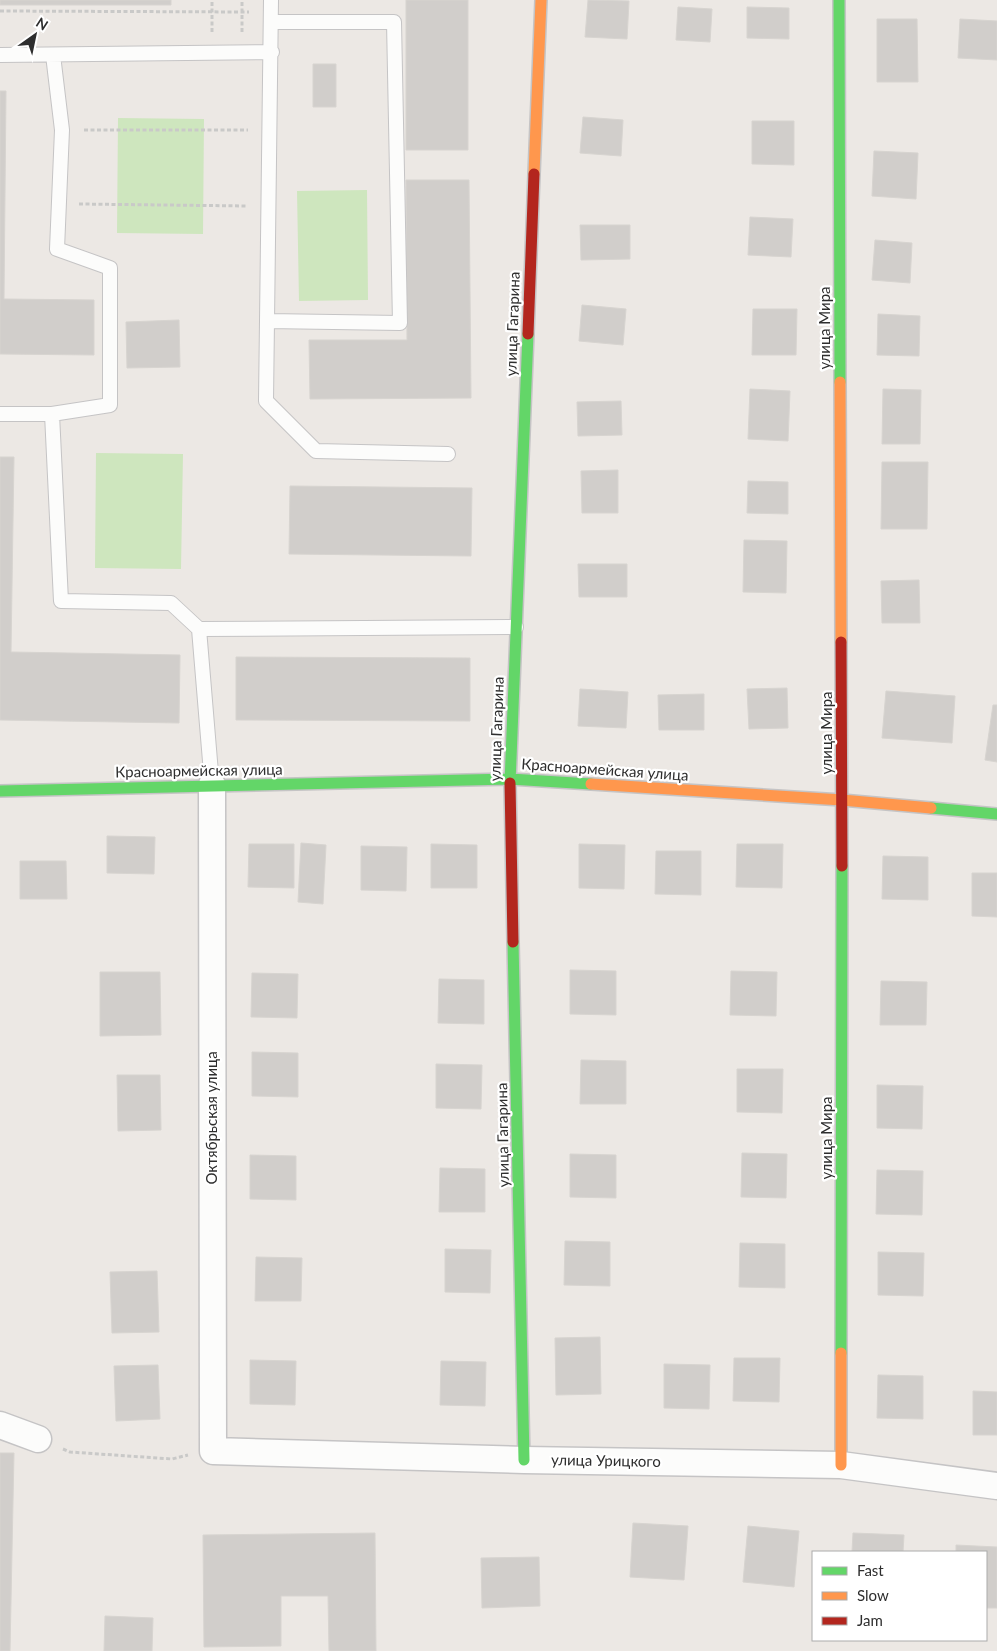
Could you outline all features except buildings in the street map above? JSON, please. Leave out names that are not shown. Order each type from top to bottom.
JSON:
[{"type":"street","name":"улица Гагарина","points":[[524,1460],[510,778],[541,0]]},
{"type":"street","name":"улица Мира","points":[[839,0],[842,800],[841,1465]]},
{"type":"street","name":"Красноармейская улица","points":[[0,791],[510,778],[842,800],[997,814]]},
{"type":"street","name":"Октябрьская улица","points":[[212,785],[213,1450]]},
{"type":"street","points":[[0,1425],[38,1439]]},
{"type":"street","name":"улица Урицкого","points":[[213,1450],[524,1460],[841,1465],[997,1486]]},
{"type":"lane","points":[[267,322],[400,323],[394,22],[271,12],[271,130],[269,206],[267,322],[266,401],[316,451],[448,454]]},
{"type":"lane","points":[[0,55],[272,52]]},
{"type":"lane","points":[[0,414],[52,414],[110,405],[110,268],[57,249],[62,130],[53,55]]},
{"type":"lane","points":[[52,414],[61,602],[171,603],[199,629],[212,785]]},
{"type":"lane","points":[[199,629],[516,627]]},
{"type":"path","points":[[212,0],[212,53]]},
{"type":"path","points":[[242,0],[242,53]]},
{"type":"path","points":[[0,11],[271,12]]},
{"type":"path","points":[[62,130],[271,130]]},
{"type":"path","points":[[58,204],[269,206]]},
{"type":"path","points":[[38,1439],[70,1452],[172,1458],[213,1450]]},
{"type":"green space","points":[[118,118],[204,119],[203,234],[117,233]]},
{"type":"green space","points":[[367,190],[368,300],[299,301],[297,191]]},
{"type":"green space","points":[[96,453],[183,454],[181,569],[95,568]]},
{"type":"traffic: fast","points":[[839,0],[840,382]]},
{"type":"traffic: fast","points":[[510,783],[528,334]]},
{"type":"traffic: fast","points":[[0,791],[510,779],[591,784]]},
{"type":"traffic: fast","points":[[931,808],[997,814]]},
{"type":"traffic: fast","points":[[841,1353],[842,866]]},
{"type":"traffic: fast","points":[[513,942],[524,1460]]},
{"type":"traffic: slow","points":[[534,174],[541,0]]},
{"type":"traffic: slow","points":[[840,382],[841,642]]},
{"type":"traffic: slow","points":[[591,784],[842,800],[931,808]]},
{"type":"traffic: slow","points":[[841,1353],[841,1465]]},
{"type":"traffic: jam","points":[[528,334],[534,174]]},
{"type":"traffic: jam","points":[[841,642],[842,866]]},
{"type":"traffic: jam","points":[[510,783],[513,942]]}]
